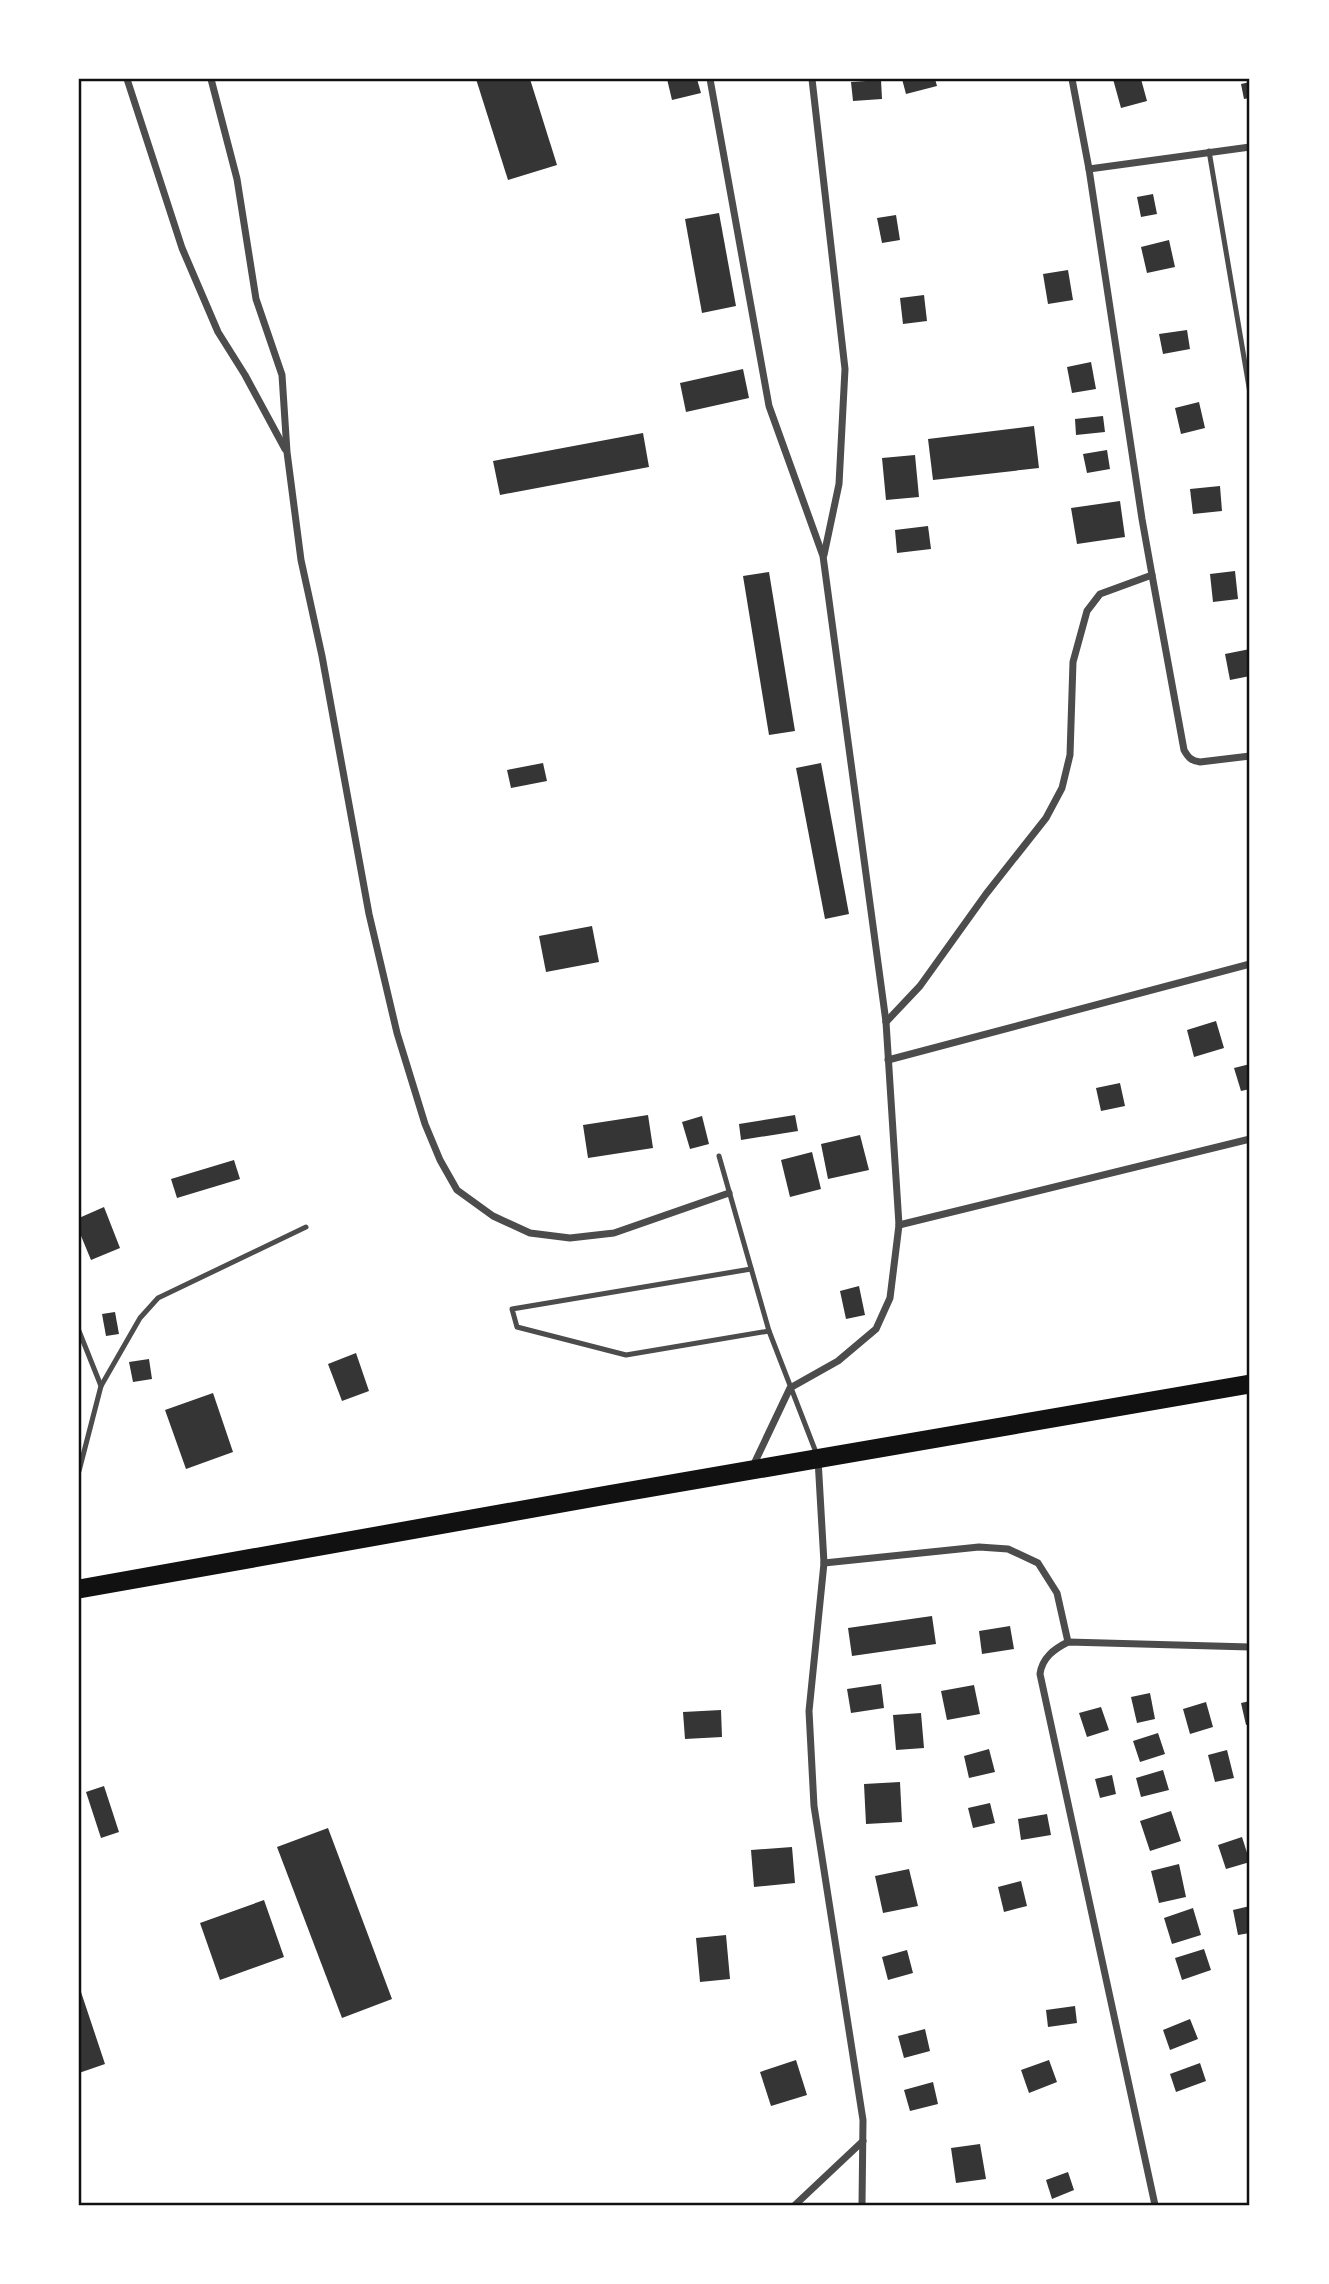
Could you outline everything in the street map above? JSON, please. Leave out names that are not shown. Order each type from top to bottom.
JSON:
[{"type":"highway","points":[[79,1589],[751,1469],[1250,1384]]},
{"type":"street","points":[[127,79],[182,248],[218,332],[245,375],[287,453]]},
{"type":"street","points":[[211,79],[237,179],[257,299],[282,375],[287,453],[301,560],[340,750],[369,914],[397,1033],[425,1124],[440,1160],[457,1190],[493,1216],[530,1233],[570,1238],[614,1233],[729,1193]]},
{"type":"street","points":[[710,79],[769,406],[824,556],[886,1022],[899,1225],[890,1298],[876,1329],[838,1361],[790,1388],[751,1469]]},
{"type":"street","points":[[812,79],[845,369],[839,484],[824,556]]},
{"type":"street","points":[[1072,79],[1089,169],[1142,519],[1184,750],[1193,761],[1200,762],[1250,756]]},
{"type":"street","points":[[1089,169],[1250,147]]},
{"type":"street","points":[[886,1022],[920,986],[986,894],[1046,818],[1062,788],[1070,755],[1073,662],[1087,611],[1100,594],[1152,575]]},
{"type":"street","points":[[888,1060],[1250,964]]},
{"type":"street","points":[[899,1225],[1250,1139]]},
{"type":"street","points":[[818,1458],[824,1563],[809,1711],[814,1806],[863,2120],[862,2205]]},
{"type":"street","points":[[824,1563],[979,1547],[1008,1549],[1038,1563],[1057,1593],[1068,1642]]},
{"type":"street","points":[[1155,2205],[1040,1674],[1041,1664],[1068,1642],[1250,1647]]},
{"type":"street","points":[[795,2205],[863,2141]]},
{"type":"lane","points":[[1209,151],[1250,393]]},
{"type":"lane","points":[[719,1156],[769,1331],[818,1458]]},
{"type":"lane","points":[[79,1471],[101,1386],[140,1318],[158,1298],[306,1227]]},
{"type":"lane","points":[[751,1269],[512,1309],[517,1327],[625,1355],[769,1331]]},
{"type":"lane","points":[[79,1331],[101,1386]]},
{"type":"building","points":[[476,79],[530,79],[557,165],[508,180]]},
{"type":"building","points":[[667,79],[697,79],[701,93],[672,100]]},
{"type":"building","points":[[902,79],[935,79],[937,86],[906,94]]},
{"type":"building","points":[[1113,79],[1141,79],[1147,101],[1121,108]]},
{"type":"building","points":[[881,80],[882,99],[853,101],[851,82]]},
{"type":"building","points":[[1250,82],[1250,98],[1244,99],[1241,84]]},
{"type":"building","points":[[1153,194],[1157,214],[1141,217],[1137,197]]},
{"type":"building","points":[[719,213],[736,306],[702,313],[685,219]]},
{"type":"building","points":[[896,215],[900,240],[882,243],[877,218]]},
{"type":"building","points":[[1169,240],[1175,267],[1147,273],[1141,247]]},
{"type":"building","points":[[1068,270],[1073,300],[1048,304],[1043,274]]},
{"type":"building","points":[[924,295],[927,321],[903,324],[900,298]]},
{"type":"building","points":[[1187,330],[1190,349],[1163,354],[1159,334]]},
{"type":"building","points":[[1091,362],[1096,389],[1072,393],[1067,367]]},
{"type":"building","points":[[743,369],[749,398],[686,412],[680,383]]},
{"type":"building","points":[[1199,402],[1205,428],[1181,434],[1175,408]]},
{"type":"building","points":[[1103,416],[1105,432],[1076,435],[1075,419]]},
{"type":"building","points":[[1034,426],[1039,468],[933,480],[928,439]]},
{"type":"building","points":[[643,433],[649,467],[500,495],[493,461]]},
{"type":"building","points":[[1107,450],[1110,469],[1087,473],[1083,454]]},
{"type":"building","points":[[915,455],[919,497],[886,500],[882,458]]},
{"type":"building","points":[[1220,486],[1222,511],[1193,514],[1190,489]]},
{"type":"building","points":[[1120,501],[1125,537],[1077,544],[1071,508]]},
{"type":"building","points":[[928,526],[931,549],[897,553],[895,530]]},
{"type":"building","points":[[1235,571],[1238,599],[1213,602],[1210,574]]},
{"type":"building","points":[[769,572],[795,731],[769,735],[743,576]]},
{"type":"building","points":[[1250,649],[1250,676],[1230,680],[1225,654]]},
{"type":"building","points":[[543,763],[547,781],[511,788],[507,770]]},
{"type":"building","points":[[821,763],[849,914],[825,919],[796,768]]},
{"type":"building","points":[[592,926],[599,962],[546,972],[539,936]]},
{"type":"building","points":[[1216,1021],[1224,1048],[1194,1057],[1187,1030]]},
{"type":"building","points":[[1250,1064],[1250,1089],[1241,1091],[1234,1068]]},
{"type":"building","points":[[1120,1083],[1125,1106],[1101,1111],[1096,1088]]},
{"type":"building","points":[[648,1115],[653,1148],[588,1158],[583,1125]]},
{"type":"building","points":[[795,1115],[798,1131],[741,1140],[739,1124]]},
{"type":"building","points":[[702,1116],[709,1144],[690,1149],[682,1122]]},
{"type":"building","points":[[860,1135],[869,1170],[828,1179],[821,1144]]},
{"type":"building","points":[[812,1152],[821,1189],[790,1197],[781,1160]]},
{"type":"building","points":[[234,1160],[240,1179],[177,1198],[171,1179]]},
{"type":"building","points":[[104,1207],[120,1248],[91,1260],[79,1231],[79,1218]]},
{"type":"building","points":[[859,1286],[865,1315],[846,1319],[840,1291]]},
{"type":"building","points":[[115,1312],[119,1334],[106,1336],[102,1314]]},
{"type":"building","points":[[356,1353],[369,1391],[342,1401],[328,1364]]},
{"type":"building","points":[[149,1359],[152,1379],[133,1382],[129,1362]]},
{"type":"building","points":[[213,1393],[233,1452],[186,1469],[165,1410]]},
{"type":"building","points":[[932,1616],[936,1644],[852,1656],[848,1628]]},
{"type":"building","points":[[1010,1626],[1014,1649],[982,1654],[979,1631]]},
{"type":"building","points":[[881,1684],[884,1708],[851,1713],[847,1689]]},
{"type":"building","points":[[974,1685],[980,1714],[947,1720],[941,1691]]},
{"type":"building","points":[[1150,1693],[1155,1719],[1137,1723],[1131,1697]]},
{"type":"building","points":[[1250,1701],[1250,1724],[1246,1725],[1241,1703]]},
{"type":"building","points":[[1206,1702],[1213,1727],[1190,1734],[1183,1709]]},
{"type":"building","points":[[1101,1707],[1109,1730],[1087,1737],[1079,1713]]},
{"type":"building","points":[[721,1710],[722,1737],[685,1739],[683,1712]]},
{"type":"building","points":[[921,1713],[924,1748],[896,1750],[893,1715]]},
{"type":"building","points":[[1158,1733],[1165,1754],[1140,1762],[1133,1741]]},
{"type":"building","points":[[989,1749],[995,1772],[969,1778],[964,1756]]},
{"type":"building","points":[[1227,1750],[1234,1778],[1215,1782],[1208,1755]]},
{"type":"building","points":[[1163,1770],[1169,1790],[1141,1797],[1136,1778]]},
{"type":"building","points":[[1112,1775],[1116,1794],[1100,1798],[1095,1779]]},
{"type":"building","points":[[900,1782],[902,1822],[866,1824],[864,1784]]},
{"type":"building","points":[[104,1786],[119,1832],[101,1838],[86,1792]]},
{"type":"building","points":[[990,1803],[995,1823],[973,1828],[968,1808]]},
{"type":"building","points":[[1171,1811],[1181,1841],[1150,1851],[1140,1821]]},
{"type":"building","points":[[1047,1814],[1051,1835],[1021,1840],[1018,1819]]},
{"type":"building","points":[[328,1828],[392,1999],[342,2018],[277,1847]]},
{"type":"building","points":[[1242,1837],[1250,1862],[1226,1869],[1218,1845]]},
{"type":"building","points":[[792,1847],[795,1883],[754,1887],[751,1850]]},
{"type":"building","points":[[1179,1864],[1186,1897],[1159,1903],[1151,1871]]},
{"type":"building","points":[[909,1869],[918,1906],[883,1913],[875,1876]]},
{"type":"building","points":[[1021,1881],[1027,1906],[1004,1912],[998,1887]]},
{"type":"building","points":[[264,1900],[284,1957],[220,1980],[200,1923]]},
{"type":"building","points":[[1250,1906],[1250,1933],[1238,1935],[1233,1910]]},
{"type":"building","points":[[1193,1908],[1201,1935],[1172,1944],[1164,1918]]},
{"type":"building","points":[[726,1935],[730,1979],[700,1982],[696,1938]]},
{"type":"building","points":[[1204,1949],[1211,1970],[1182,1980],[1175,1958]]},
{"type":"building","points":[[907,1950],[913,1973],[888,1980],[882,1957]]},
{"type":"building","points":[[79,1986],[105,2064],[79,2073]]},
{"type":"building","points":[[1075,2006],[1077,2023],[1048,2027],[1046,2010]]},
{"type":"building","points":[[1190,2019],[1198,2039],[1170,2050],[1163,2030]]},
{"type":"building","points":[[925,2029],[930,2051],[904,2058],[898,2036]]},
{"type":"building","points":[[796,2060],[807,2095],[771,2106],[760,2072]]},
{"type":"building","points":[[1049,2060],[1057,2082],[1029,2093],[1021,2070]]},
{"type":"building","points":[[1200,2063],[1206,2081],[1176,2092],[1170,2074]]},
{"type":"building","points":[[933,2082],[938,2104],[910,2111],[904,2090]]},
{"type":"building","points":[[980,2144],[986,2179],[956,2183],[951,2148]]},
{"type":"building","points":[[1068,2172],[1074,2190],[1052,2199],[1046,2180]]}]
